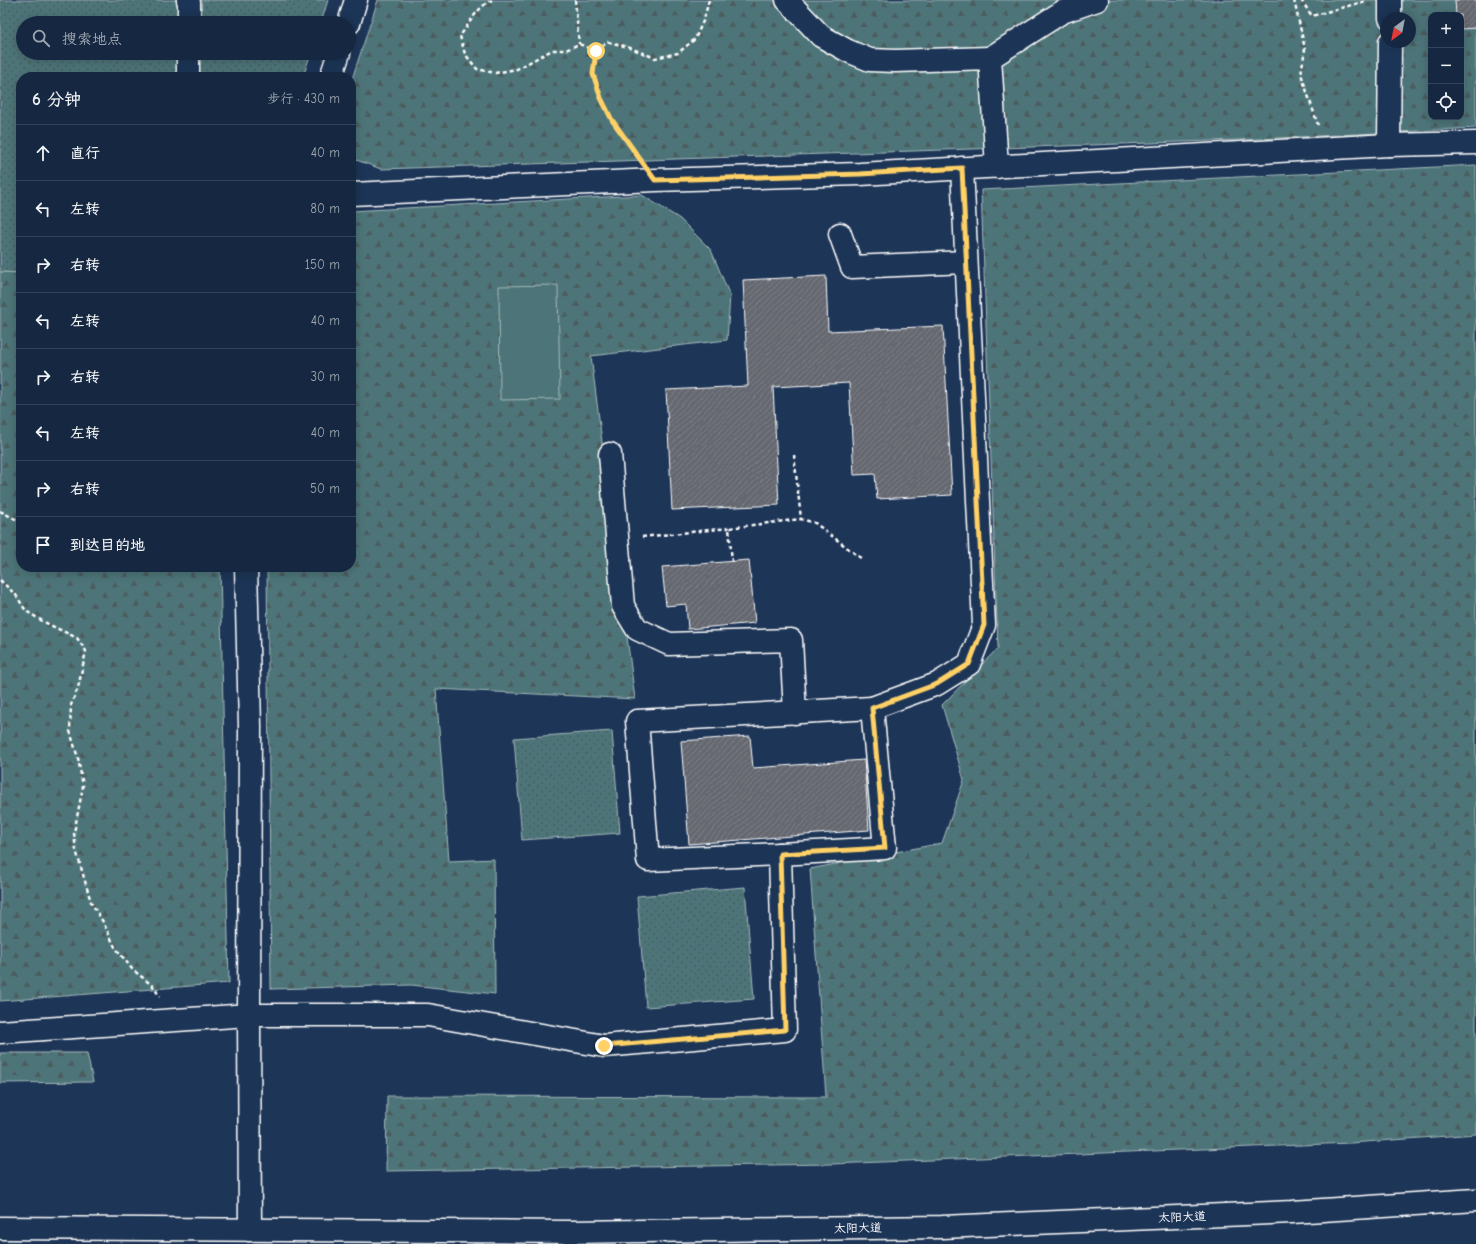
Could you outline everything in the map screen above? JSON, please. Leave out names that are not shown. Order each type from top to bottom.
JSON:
[{"type":"main road","points":[[188,0],[189,16]]},
{"type":"main road","points":[[351,16],[356,0]]},
{"type":"main road","points":[[787,0],[821,36],[848,51],[870,60],[895,61],[990,58],[1062,12],[1097,0]]},
{"type":"main road","points":[[1390,0],[1390,12]]},
{"type":"main road","points":[[1389,145],[1390,48]]},
{"type":"main road","points":[[990,58],[997,167]]},
{"type":"main road","points":[[188,60],[188,72]]},
{"type":"main road","points":[[333,72],[337,60]]},
{"type":"main road","points":[[356,194],[655,180],[860,174],[1325,148],[1476,143]]},
{"type":"main road","points":[[872,708],[885,848],[648,860],[637,721],[872,708],[937,684],[969,664],[984,625],[962,168]]},
{"type":"main road","points":[[840,234],[852,267],[966,262]]},
{"type":"main road","points":[[610,454],[623,606],[637,629],[670,644],[791,640],[796,712]]},
{"type":"main road","points":[[246,572],[250,726],[250,1230]]},
{"type":"main road","points":[[0,1032],[249,1015],[428,1015],[604,1046],[785,1030],[780,854]]},
{"type":"main road","name":"太阳大道","points":[[0,1228],[250,1230],[571,1238],[942,1227],[1284,1212],[1476,1200]]},
{"type":"path","points":[[492,0],[488,2],[474,17],[460,36],[465,54],[477,69],[495,73],[517,69],[552,50],[566,50],[579,44],[596,51]]},
{"type":"path","points":[[574,0],[579,44]]},
{"type":"path","points":[[655,180],[612,120],[601,98],[593,74],[596,51],[608,42],[628,46],[655,58],[678,52],[695,39],[704,19],[709,0]]},
{"type":"path","points":[[1294,0],[1305,49],[1301,74],[1325,148]]},
{"type":"path","points":[[1301,0],[1312,16],[1369,0]]},
{"type":"path","points":[[794,455],[801,519]]},
{"type":"path","points":[[0,511],[16,519]]},
{"type":"path","points":[[618,540],[801,519],[814,523],[862,559]]},
{"type":"path","points":[[729,528],[732,562]]},
{"type":"path","points":[[0,580],[16,595],[26,611],[44,622],[77,638],[86,651],[78,688],[71,705],[70,731],[78,758],[83,786],[74,833],[76,850],[91,902],[115,947],[132,969],[153,986],[161,999],[167,1020]]},
{"type":"green space","points":[[0,0],[328,0],[323,16],[16,16],[16,60],[309,60],[305,72],[16,72],[16,273],[0,272]]},
{"type":"green space","points":[[378,0],[1476,0],[1476,128],[1239,140],[381,169],[356,160],[356,72],[354,72]]},
{"type":"green space","points":[[1476,165],[1476,1134],[1351,1143],[832,1164],[386,1171],[387,1096],[826,1097],[810,869],[942,843],[964,780],[942,705],[998,648],[981,190]]},
{"type":"green space","points":[[642,195],[680,219],[711,250],[730,296],[727,340],[591,356],[635,699],[436,689],[449,861],[494,859],[495,994],[411,985],[271,989],[267,572],[356,572],[356,211]]},
{"type":"green space","points":[[0,272],[16,273],[16,572],[220,572],[229,983],[0,1001]]},
{"type":"green space","points":[[558,285],[560,399],[500,400],[499,286]]},
{"type":"green space","points":[[612,731],[620,833],[522,840],[514,738]]},
{"type":"green space","points":[[745,887],[754,999],[646,1007],[637,896]]},
{"type":"green space","points":[[0,1053],[87,1053],[93,1082],[0,1083]]},
{"type":"building","points":[[1455,0],[1476,0],[1476,28],[1464,29],[1464,12],[1456,12]]},
{"type":"building","points":[[826,276],[828,331],[943,326],[952,495],[877,499],[875,474],[854,475],[849,383],[773,387],[779,505],[672,510],[666,390],[748,386],[743,280]]},
{"type":"building","points":[[749,560],[755,623],[688,629],[686,604],[666,606],[662,567]]},
{"type":"building","points":[[750,736],[753,768],[864,760],[869,830],[689,844],[681,741]]},
{"type":"route","points":[[596,51],[593,74],[601,98],[612,120],[655,180],[860,174],[962,168],[984,625],[969,664],[937,684],[872,708],[885,848],[780,854],[785,1030],[604,1046]]}]
